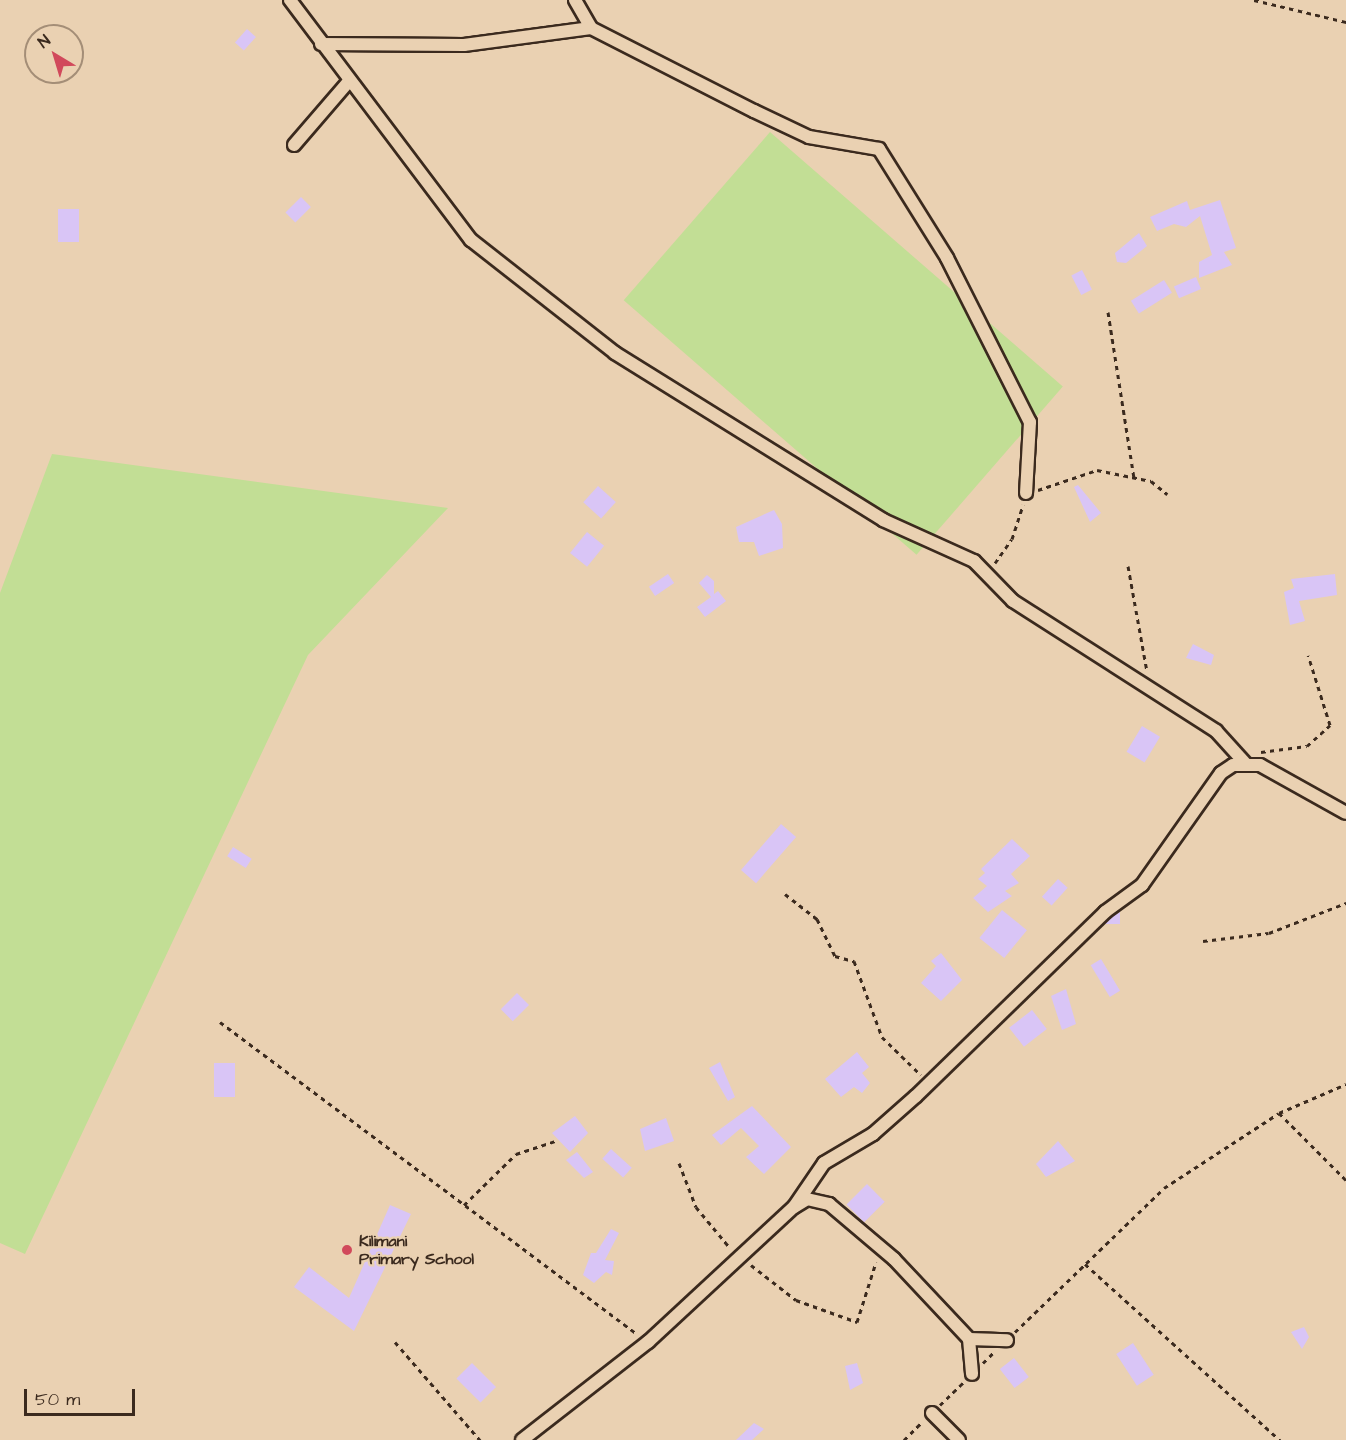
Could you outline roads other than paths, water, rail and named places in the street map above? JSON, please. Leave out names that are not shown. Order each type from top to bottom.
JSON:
[{"type":"street","points":[[290,0],[471,240],[615,353],[884,520],[974,561],[986,577],[1088,654],[1216,731],[1245,763],[1284,776],[1346,813]]},
{"type":"street","points":[[575,0],[591,28],[809,137],[879,149],[947,258],[1030,422],[1026,494]]},
{"type":"street","points":[[321,44],[464,45],[591,28]]},
{"type":"street","points":[[294,145],[349,81]]},
{"type":"street","points":[[794,1207],[824,1163],[873,1134],[930,1084],[1105,912],[1142,885],[1221,773],[1245,763]]},
{"type":"street","points":[[522,1440],[648,1342],[738,1257],[794,1207],[807,1199],[829,1204],[881,1248],[969,1340],[972,1374]]},
{"type":"street","points":[[969,1340],[1008,1340]]},
{"type":"street","points":[[932,1413],[958,1440]]},
{"type":"place","name":"Kilimani Primary School","points":[[347,1250]]}]
